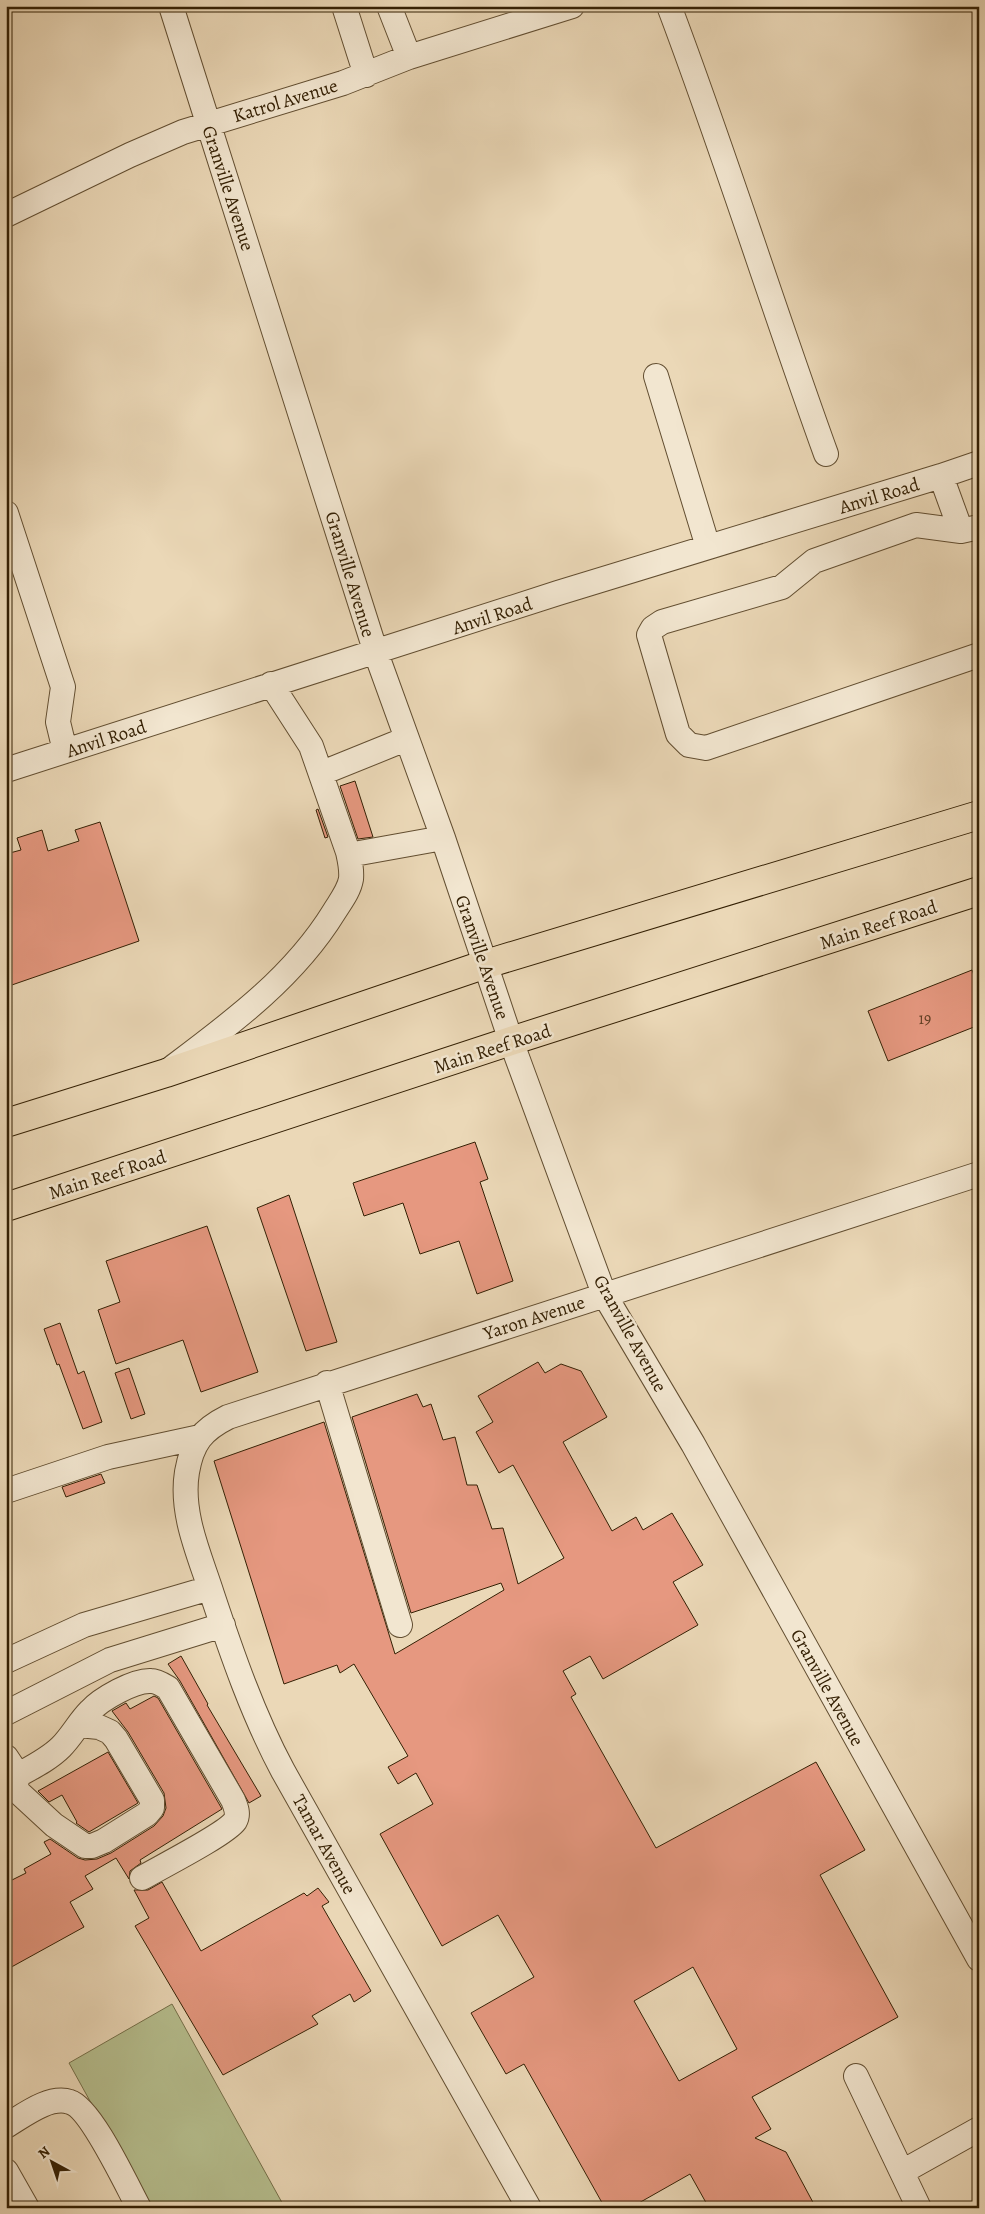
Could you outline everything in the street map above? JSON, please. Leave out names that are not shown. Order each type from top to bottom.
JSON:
[{"type":"main road","points":[[6,1123],[166,1073],[486,964],[979,815]]},
{"type":"main road","name":"Main Reef Road","points":[[6,1207],[511,1041],[979,891]]},
{"type":"street","name":"Granville Avenue","points":[[171,6],[376,653],[443,838],[511,1041],[604,1294],[693,1444],[979,1959]]},
{"type":"street","points":[[344,6],[366,75]]},
{"type":"street","points":[[389,6],[409,57]]},
{"type":"street","name":"Katrol Avenue","points":[[6,215],[137,152],[208,124],[366,75],[409,57],[572,6]]},
{"type":"street","points":[[669,6],[705,100],[826,454]]},
{"type":"street","points":[[656,376],[708,547]]},
{"type":"street","name":"Anvil Road","points":[[6,770],[271,684],[376,653],[558,593],[979,463]]},
{"type":"street","points":[[941,476],[970,529]]},
{"type":"street","points":[[6,513],[63,687],[58,722],[65,751]]},
{"type":"street","points":[[970,529],[916,525],[814,561],[782,588],[662,622],[653,628],[648,635],[678,734],[689,745],[706,748],[979,654]]},
{"type":"street","points":[[166,1073],[254,1004],[281,979],[303,956],[329,920],[351,880],[352,869],[348,852],[322,773],[306,737],[271,684]]},
{"type":"street","points":[[322,773],[406,739]]},
{"type":"street","points":[[348,852],[354,854],[443,838]]},
{"type":"street","name":"Yaron Avenue","points":[[196,1446],[206,1430],[228,1417],[979,1174]]},
{"type":"street","points":[[327,1384],[400,1625]]},
{"type":"street","points":[[6,1491],[108,1457],[196,1446]]},
{"type":"street","name":"Tamar Avenue","points":[[196,1446],[187,1474],[188,1517],[223,1625],[268,1743],[529,2208]]},
{"type":"street","points":[[6,1661],[84,1625],[210,1588]]},
{"type":"street","points":[[6,1713],[110,1660],[223,1625]]},
{"type":"street","points":[[79,1725],[105,1729],[116,1739],[150,1794],[153,1804],[150,1811],[104,1841],[92,1846],[86,1846],[54,1825],[10,1778],[57,1751],[91,1709],[112,1694],[140,1682],[157,1682],[174,1694],[236,1807],[236,1819],[229,1827],[142,1878]]},
{"type":"street","points":[[856,2076],[919,2208]]},
{"type":"street","points":[[6,2126],[53,2102],[70,2102],[78,2106],[93,2124],[139,2208]]},
{"type":"street","points":[[902,2172],[979,2129]]},
{"type":"street","points":[[6,2171],[27,2208]]},
{"type":"green space","points":[[172,2004],[285,2208],[149,2208],[69,2063]]},
{"type":"building","points":[[355,781],[373,837],[358,839],[340,786]]},
{"type":"building","points":[[318,809],[328,837],[325,838],[316,810]]},
{"type":"building","points":[[100,822],[139,941],[6,987],[6,854],[21,850],[17,838],[42,830],[48,851],[79,841],[75,830]]},
{"type":"building","points":[[972,970],[979,988],[979,1025],[888,1061],[868,1011]]},
{"type":"building","points":[[475,1142],[488,1179],[480,1182],[513,1281],[477,1294],[459,1241],[420,1254],[403,1203],[364,1216],[353,1183]]},
{"type":"building","points":[[289,1195],[337,1342],[306,1351],[257,1208]]},
{"type":"building","points":[[207,1226],[258,1372],[201,1392],[183,1340],[116,1364],[98,1310],[120,1302],[106,1261]]},
{"type":"building","points":[[60,1323],[78,1374],[84,1371],[102,1422],[83,1429],[44,1329]]},
{"type":"building","points":[[538,1362],[545,1373],[561,1364],[581,1371],[607,1417],[563,1442],[612,1531],[636,1517],[643,1530],[672,1513],[703,1565],[673,1582],[698,1625],[603,1679],[590,1656],[563,1671],[576,1694],[571,1697],[656,1848],[816,1762],[865,1850],[820,1875],[898,2017],[752,2097],[771,2129],[755,2138],[786,2152],[816,2208],[709,2208],[690,2174],[630,2208],[605,2208],[524,2064],[506,2074],[471,2013],[534,1977],[498,1915],[442,1946],[380,1834],[433,1804],[416,1773],[398,1784],[388,1767],[408,1756],[354,1664],[340,1673],[337,1665],[284,1684],[214,1461],[324,1422],[395,1654],[504,1590],[501,1583],[411,1613],[352,1417],[417,1394],[423,1407],[431,1404],[443,1440],[455,1437],[467,1485],[477,1485],[492,1529],[503,1528],[518,1584],[564,1558],[513,1465],[499,1473],[476,1432],[493,1422],[478,1396]],"holes":[[[693,1967],[737,2049],[679,2081],[634,2001]]]},
{"type":"building","points":[[129,1368],[145,1414],[131,1419],[115,1373]]},
{"type":"building","points":[[101,1474],[105,1483],[66,1497],[62,1487]]},
{"type":"building","points":[[181,1656],[207,1705],[261,1796],[249,1803],[180,1681],[168,1664]]},
{"type":"building","points":[[154,1696],[158,1698],[222,1809],[140,1860],[141,1863],[130,1871],[129,1879],[116,1858],[85,1876],[93,1889],[70,1902],[84,1927],[6,1970],[6,1883],[26,1873],[24,1869],[51,1854],[44,1842],[50,1839],[78,1858],[85,1860],[97,1859],[111,1853],[154,1826],[163,1816],[166,1808],[164,1793],[128,1732],[112,1711],[126,1703],[130,1709]]},
{"type":"building","points":[[108,1752],[138,1803],[89,1832],[76,1823],[62,1795],[49,1802],[38,1791]]},
{"type":"building","points":[[162,1882],[201,1951],[304,1893],[307,1896],[318,1888],[329,1902],[322,1906],[371,1991],[354,2002],[350,1994],[312,2016],[318,2024],[223,2075],[135,1926],[149,1918],[134,1890],[148,1890]]}]
